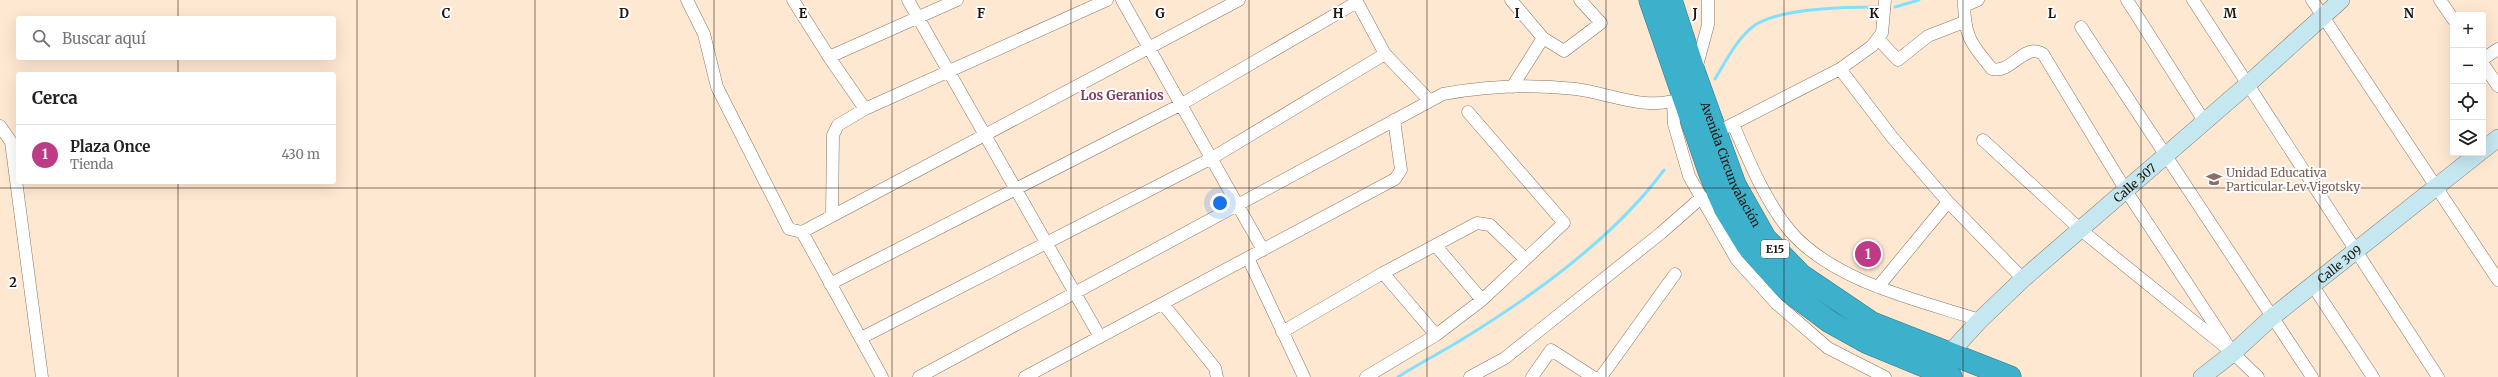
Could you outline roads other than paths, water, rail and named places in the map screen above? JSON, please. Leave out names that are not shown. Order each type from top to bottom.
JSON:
[{"type":"highway","name":"Avenida Circunvalación","points":[[1650,0],[1678,100],[1725,209],[1747,245],[1786,289],[1830,322],[1866,342],[1945,376]]},
{"type":"highway","name":"Avenida Circunvalación","points":[[1672,0],[1695,74],[1725,128],[1735,185],[1765,238],[1801,275],[1872,323],[2010,377]]},
{"type":"street","points":[[687,0],[704,34],[717,86],[790,229],[802,232],[1239,0]]},
{"type":"street","points":[[793,0],[829,57],[865,109]]},
{"type":"street","points":[[908,0],[1100,337]]},
{"type":"street","points":[[829,57],[957,0]]},
{"type":"street","points":[[832,216],[833,135],[838,125],[865,109],[1107,0]]},
{"type":"street","points":[[1122,0],[1151,48],[1180,105],[1212,158],[1263,250]]},
{"type":"street","points":[[1511,0],[1543,38],[1564,50],[1601,23],[1580,0]]},
{"type":"street","points":[[1708,0],[1708,25],[1695,74],[1678,100],[1674,124],[1689,176],[1737,260],[1776,303],[1828,348],[1885,377]]},
{"type":"street","points":[[1885,0],[1882,33],[1879,40],[1840,69],[1725,128],[1790,231],[1821,259],[1878,287],[1980,320]]},
{"type":"street","points":[[1978,0],[1964,3],[1964,22],[1972,45],[1992,69],[2002,70],[2030,51],[2037,50],[2043,54],[2125,189],[2233,353]]},
{"type":"street","points":[[2127,0],[2204,120]]},
{"type":"street","points":[[2193,0],[2358,251],[2438,377]]},
{"type":"street","points":[[2312,0],[2438,187],[2498,280]]},
{"type":"street","name":"Calle 307","points":[[1945,376],[1950,353],[1980,320],[2023,278],[2081,230],[2125,189],[2248,84],[2341,0]]},
{"type":"street","points":[[830,284],[1180,105],[1357,1],[1385,54],[1430,101]]},
{"type":"street","points":[[2445,2],[2450,13]]},
{"type":"street","points":[[1879,40],[1898,60],[1928,36],[1964,22]]},
{"type":"street","points":[[2082,27],[2271,318],[2312,377]]},
{"type":"street","points":[[1512,87],[1543,38]]},
{"type":"street","points":[[2486,57],[2498,49]]},
{"type":"street","points":[[861,338],[1047,244],[1212,158],[1385,54]]},
{"type":"street","points":[[2486,68],[2498,86]]},
{"type":"street","points":[[1840,69],[1892,137],[1948,202],[2023,278]]},
{"type":"street","points":[[918,377],[1443,94],[1481,87],[1512,87],[1576,89],[1658,105],[1678,100]]},
{"type":"street","points":[[1366,377],[1436,335],[1482,300],[1564,223],[1468,112]]},
{"type":"street","points":[[1025,377],[1395,179],[1401,170],[1394,120]]},
{"type":"street","points":[[0,126],[11,142],[16,180]]},
{"type":"street","points":[[2486,148],[2498,138]]},
{"type":"street","points":[[1983,140],[2081,230],[2233,353],[2258,377]]},
{"type":"street","name":"Calle 309","points":[[2202,377],[2233,353],[2271,318],[2358,251],[2475,156]]},
{"type":"street","points":[[17,184],[42,377]]},
{"type":"street","points":[[1470,377],[1505,358],[1661,233],[1702,197]]},
{"type":"street","points":[[1878,287],[1948,202]]},
{"type":"street","points":[[1282,332],[1383,273],[1477,223],[1484,223],[1490,226],[1525,259]]},
{"type":"street","points":[[802,232],[882,377]]},
{"type":"street","points":[[1436,246],[1482,300]]},
{"type":"street","points":[[1248,258],[1304,377]]},
{"type":"street","points":[[1383,273],[1436,335]]},
{"type":"street","points":[[1601,377],[1675,274]]},
{"type":"street","points":[[2313,286],[2373,377]]},
{"type":"street","points":[[1162,304],[1215,368],[1216,377]]},
{"type":"street","points":[[1532,377],[1551,350],[1593,377]]},
{"type":"waterway","points":[[1895,7],[1919,0]]},
{"type":"waterway","points":[[1715,79],[1732,50],[1743,36],[1755,25],[1766,19],[1780,15],[1813,10],[1847,7],[1876,7]]},
{"type":"waterway","points":[[1398,377],[1488,323],[1544,285],[1571,264],[1621,219],[1644,195],[1664,170]]},
{"type":"place","name":"Unidad Educativa Particular Lev Vigotsky","points":[[2214,179]]},
{"type":"place","name":"Plaza Once","points":[[1868,254]]},
{"type":"district","name":"Los Geranios","points":[[1122,95]]}]
